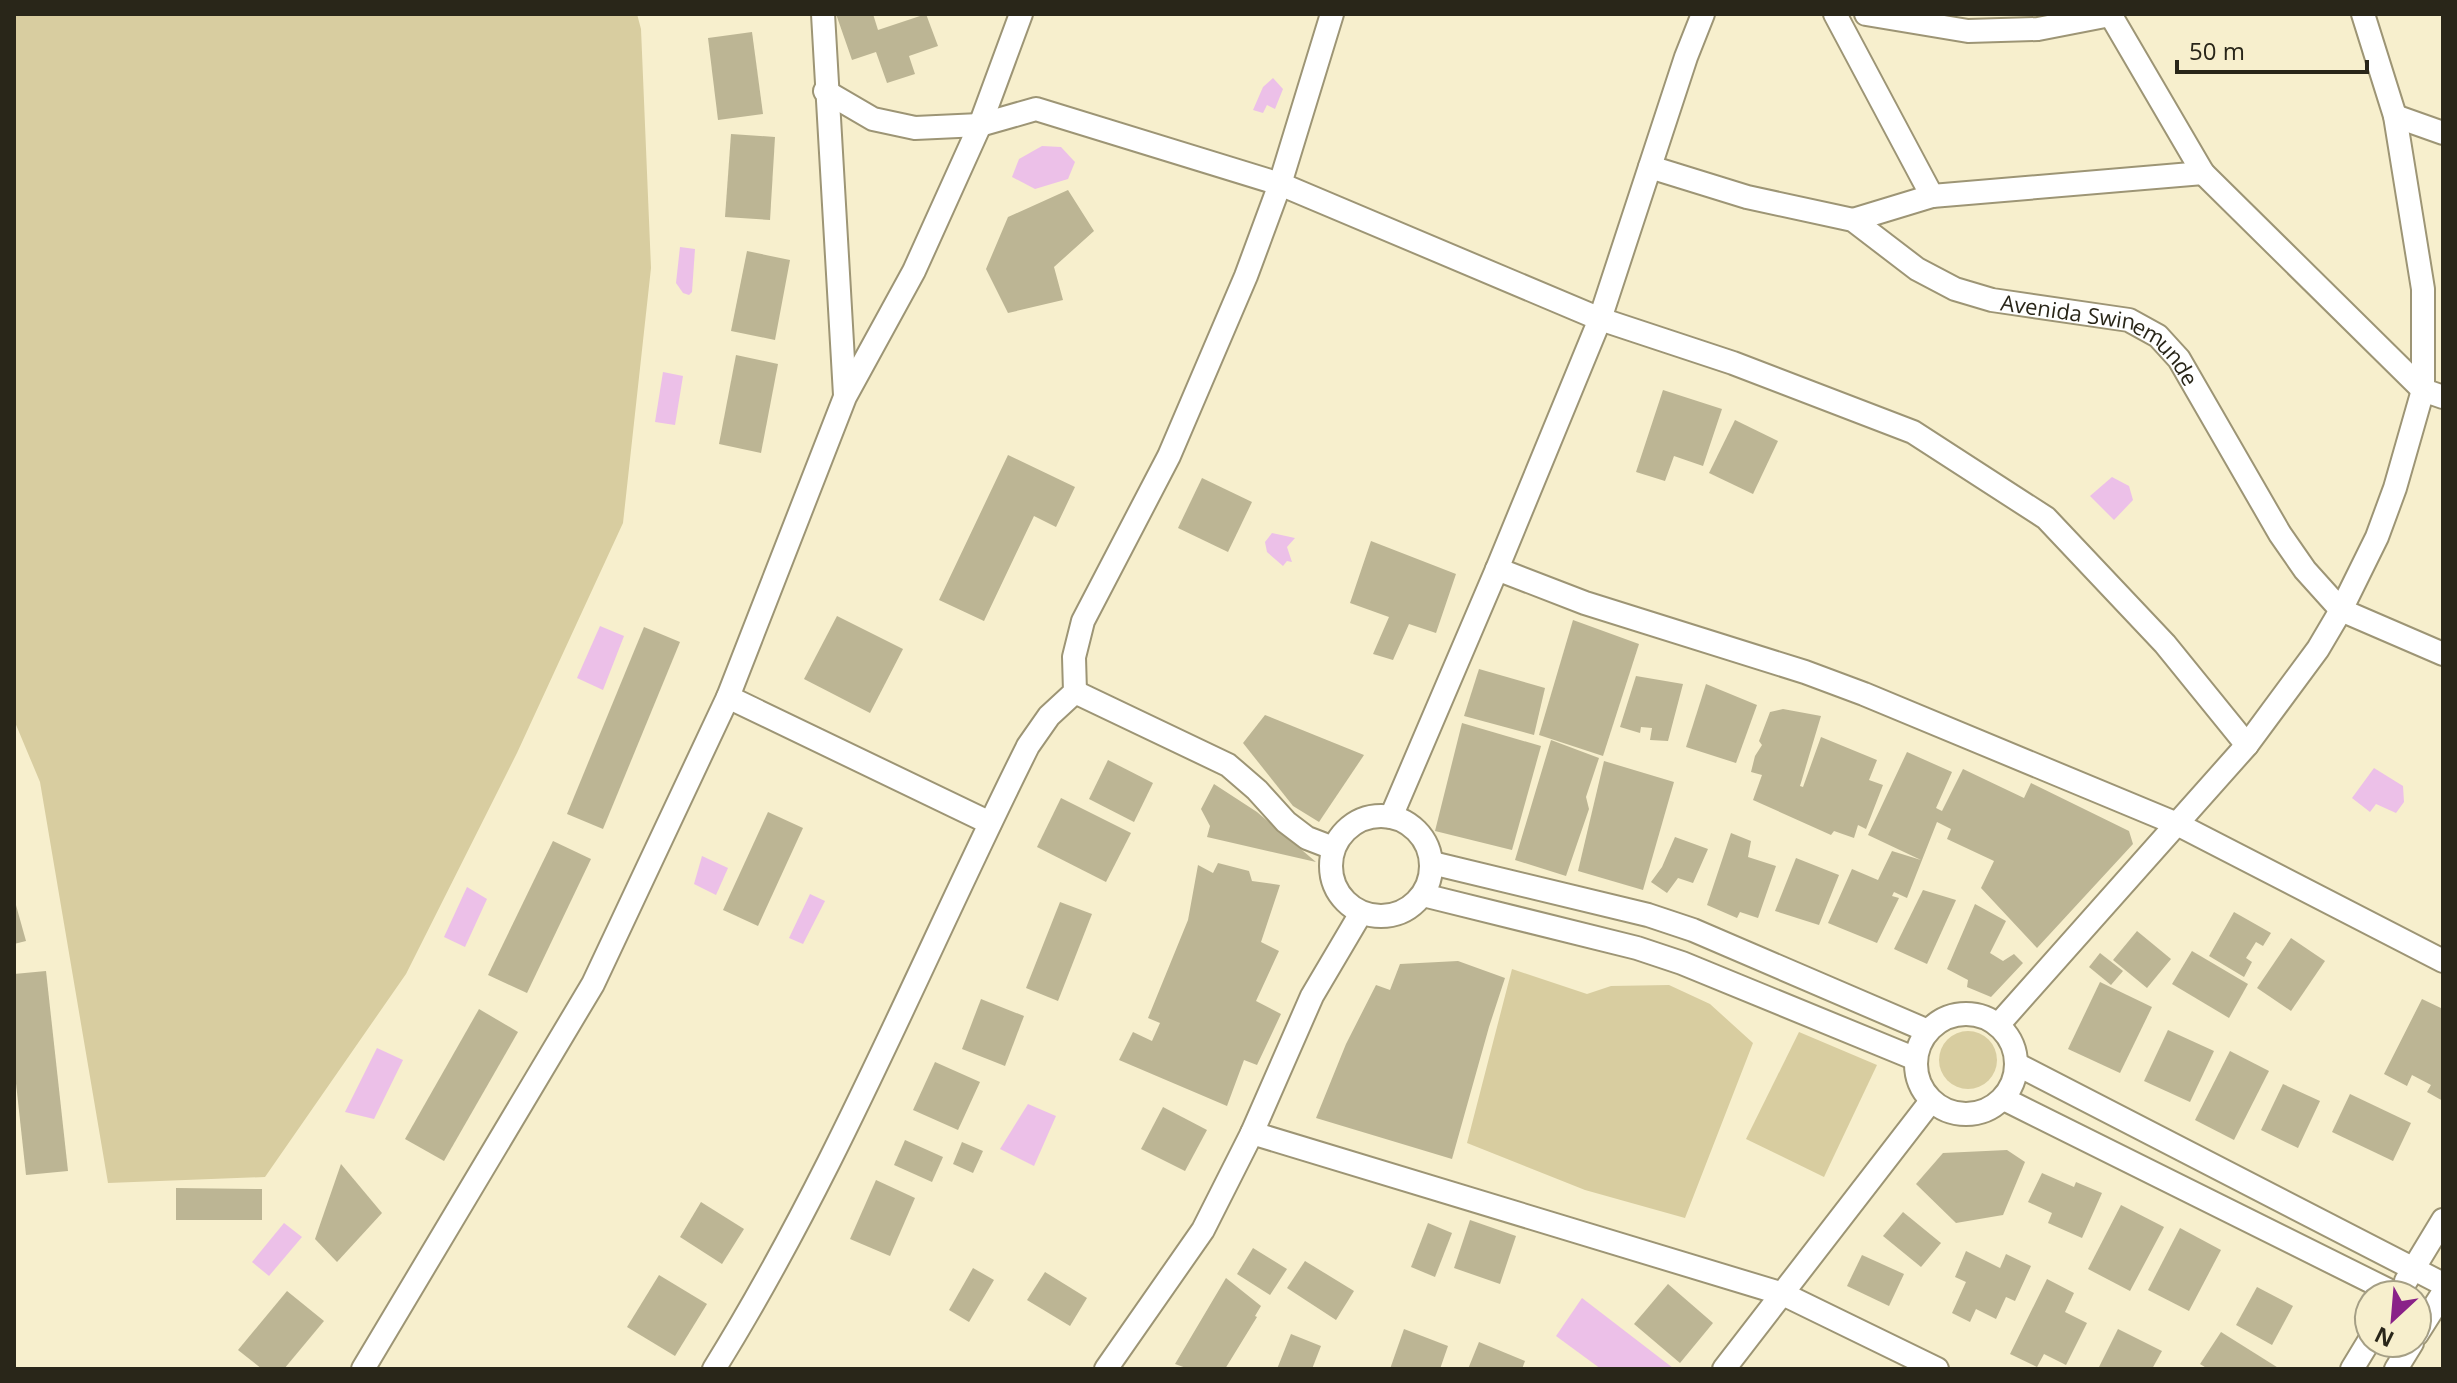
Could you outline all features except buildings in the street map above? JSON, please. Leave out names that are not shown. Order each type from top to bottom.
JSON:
[{"type":"street","points":[[823,14],[825,91],[845,397]]},
{"type":"street","points":[[363,1369],[593,984],[728,697],[845,397],[914,271],[980,125],[1021,14]]},
{"type":"street","points":[[714,1369],[756,1301],[856,1108],[1028,746],[1049,716],[1075,692],[1074,657],[1083,621],[1169,456],[1246,276],[1280,184],[1332,14]]},
{"type":"street","points":[[1391,817],[1600,319],[1703,14]]},
{"type":"street","points":[[1835,14],[1932,196]]},
{"type":"street","points":[[1866,14],[1968,31],[2038,29],[2110,15],[2203,173],[2433,394]]},
{"type":"street","points":[[1998,1025],[2247,745],[2318,649],[2341,610],[2386,512],[2433,394],[2423,289],[2395,116],[2363,14]]},
{"type":"street","points":[[825,91],[873,119],[915,128],[980,125],[1036,109],[1280,184],[1600,319],[1733,363],[1913,432],[2046,518],[2165,644],[2247,745]]},
{"type":"street","points":[[2395,116],[2443,133]]},
{"type":"street","name":"Avenida Swinemunde","points":[[1650,167],[1747,197],[1853,220],[1917,269],[1955,289],[1992,300],[2129,320],[2158,336],[2179,359],[2280,534],[2305,570],[2341,610],[2443,654]]},
{"type":"street","points":[[1853,220],[1932,196],[2203,173]]},
{"type":"street","points":[[1497,569],[1585,603],[1835,683],[2177,824],[2443,961]]},
{"type":"street","points":[[1075,692],[1228,765],[1257,790],[1286,822],[1307,838],[1333,848]]},
{"type":"street","points":[[728,697],[990,823]]},
{"type":"street","points":[[1373,816],[1391,817],[1411,826],[1426,842],[1432,863],[1430,880],[1423,895],[1406,911],[1384,917],[1361,913],[1345,902],[1334,886],[1330,867],[1333,848],[1343,833],[1357,822],[1373,816]]},
{"type":"street","points":[[1432,863],[1693,930],[1928,1031]]},
{"type":"street","points":[[1423,895],[1637,948],[1916,1059]]},
{"type":"street","points":[[1106,1369],[1203,1230],[1252,1133],[1312,996],[1361,913]]},
{"type":"street","points":[[1962,1014],[1981,1016],[1998,1025],[2013,1043],[2018,1065],[2014,1083],[2004,1099],[1988,1111],[1968,1115],[1948,1112],[1931,1101],[1919,1082],[1916,1059],[1928,1031],[1943,1019],[1962,1014]]},
{"type":"street","points":[[2018,1065],[2443,1284]]},
{"type":"street","points":[[2004,1099],[2366,1279]]},
{"type":"street","points":[[1724,1369],[1931,1101]]},
{"type":"street","points":[[1252,1133],[1783,1294],[1937,1369]]},
{"type":"street","points":[[2407,1279],[2443,1220]]},
{"type":"shaded area","points":[[14,14],[637,14],[641,29],[651,268],[623,523],[517,753],[406,974],[265,1177],[108,1183],[40,782],[14,720]]},
{"type":"shaded area","points":[[1273,78],[1283,89],[1275,109],[1267,105],[1263,113],[1253,110],[1263,87]]},
{"type":"shaded area","points":[[1042,146],[1061,147],[1075,162],[1068,179],[1035,189],[1012,177],[1019,159]]},
{"type":"shaded area","points":[[680,247],[695,249],[692,292],[689,295],[683,293],[676,283]]},
{"type":"shaded area","points":[[663,372],[683,376],[675,425],[655,422]]},
{"type":"shaded area","points":[[2112,477],[2129,486],[2133,500],[2114,520],[2090,496]]},
{"type":"shaded area","points":[[1272,533],[1295,538],[1287,547],[1292,562],[1287,561],[1283,566],[1267,552],[1265,542]]},
{"type":"shaded area","points":[[600,626],[624,636],[603,690],[577,678]]},
{"type":"shaded area","points":[[2374,768],[2403,786],[2404,802],[2396,813],[2376,804],[2370,812],[2352,798]]},
{"type":"shaded area","points":[[702,856],[728,868],[716,895],[694,884]]},
{"type":"shaded area","points":[[467,887],[487,899],[465,947],[444,937]]},
{"type":"shaded area","points":[[810,894],[825,901],[803,944],[789,938]]},
{"type":"shaded area","points":[[1512,969],[1587,994],[1611,986],[1669,985],[1710,1004],[1753,1043],[1685,1218],[1585,1190],[1467,1143]]},
{"type":"shaded area","points":[[1968,1031],[1989,1039],[1997,1060],[1989,1081],[1968,1089],[1947,1081],[1939,1060],[1947,1039]]},
{"type":"shaded area","points":[[1799,1032],[1877,1065],[1824,1177],[1746,1139]]},
{"type":"shaded area","points":[[377,1048],[403,1060],[374,1119],[345,1112]]},
{"type":"shaded area","points":[[1028,1104],[1056,1116],[1034,1166],[1000,1149]]},
{"type":"shaded area","points":[[284,1223],[302,1237],[269,1276],[252,1262]]},
{"type":"shaded area","points":[[1582,1298],[1673,1368],[1601,1369],[1556,1336]]}]
